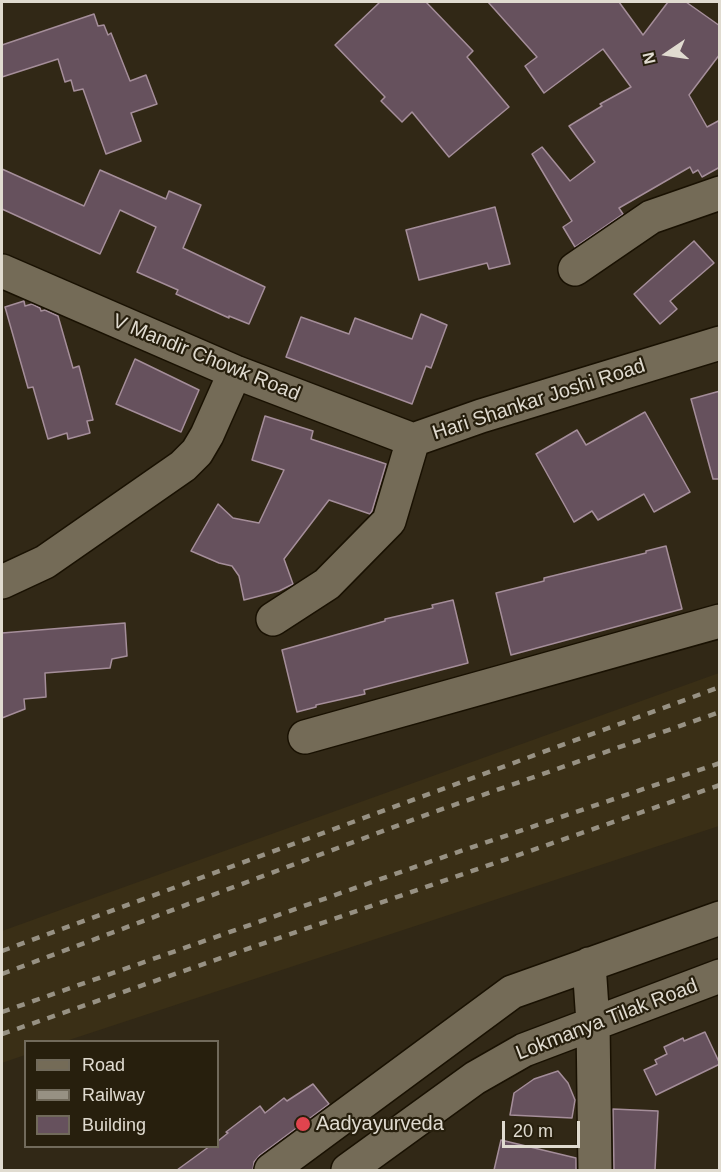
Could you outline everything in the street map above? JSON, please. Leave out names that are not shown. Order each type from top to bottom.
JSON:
[{"type":"street","points":[[575,269],[651,217],[720,193]]},
{"type":"street","name":"V Mandir Chowk Road","points":[[2,272],[235,372],[413,440]]},
{"type":"street","name":"Hari Shankar Joshi Road","points":[[273,619],[327,584],[390,521],[413,440],[481,416],[720,343]]},
{"type":"street","points":[[2,582],[45,561],[183,466],[197,452],[207,435],[235,372]]},
{"type":"street","points":[[305,736],[720,621]]},
{"type":"street","points":[[272,1170],[512,992],[720,918]]},
{"type":"street","points":[[589,964],[593,1023],[595,1170]]},
{"type":"street","name":"Lokmanya Tilak Road","points":[[348,1170],[475,1078],[524,1050],[720,976]]},
{"type":"shaded area","points":[[719,673],[719,826],[69,1040],[24,1040],[24,1055],[2,1063],[2,931]]},
{"type":"building","points":[[380,2],[426,2],[473,51],[467,57],[509,107],[449,157],[412,112],[402,122],[381,101],[385,97],[335,45]]},
{"type":"building","points":[[488,2],[619,2],[643,35],[668,2],[686,2],[720,26],[720,54],[689,95],[707,127],[720,120],[720,167],[702,177],[698,170],[693,173],[690,167],[619,208],[623,214],[575,247],[563,227],[572,221],[532,154],[542,147],[570,181],[595,162],[569,126],[602,106],[600,104],[631,87],[603,49],[544,93],[525,66],[537,57]]},
{"type":"building","points":[[94,14],[98,26],[104,25],[108,35],[111,33],[130,81],[146,75],[157,104],[131,113],[141,141],[106,154],[83,89],[74,91],[71,80],[65,82],[58,59],[2,77],[2,45]]},
{"type":"building","points":[[2,169],[84,206],[100,170],[166,199],[169,191],[201,205],[183,248],[265,287],[249,324],[229,316],[229,318],[176,294],[178,290],[137,272],[156,227],[120,210],[100,254],[2,209]]},
{"type":"building","points":[[495,207],[510,264],[489,269],[487,263],[419,280],[406,230]]},
{"type":"building","points":[[694,241],[714,263],[670,301],[677,309],[660,324],[634,294]]},
{"type":"building","points":[[24,301],[25,306],[32,304],[41,311],[45,310],[58,316],[73,368],[79,366],[93,420],[87,421],[90,433],[68,439],[67,433],[48,439],[33,387],[28,388],[5,307]]},
{"type":"building","points":[[421,314],[447,325],[431,368],[426,366],[412,404],[286,357],[301,317],[349,334],[355,318],[412,339]]},
{"type":"building","points":[[135,359],[199,390],[181,432],[116,404]]},
{"type":"building","points":[[720,391],[720,479],[713,479],[691,399]]},
{"type":"building","points":[[645,412],[690,492],[654,512],[644,494],[598,520],[592,511],[574,522],[536,454],[577,430],[586,445]]},
{"type":"building","points":[[265,416],[313,431],[311,439],[386,464],[370,514],[329,500],[284,559],[293,584],[279,591],[244,600],[239,576],[232,566],[191,551],[218,504],[233,518],[259,523],[284,470],[252,460]]},
{"type":"building","points":[[666,546],[682,609],[511,655],[496,593]]},
{"type":"building","points":[[453,600],[468,663],[364,690],[365,694],[316,705],[316,707],[297,712],[282,650],[385,621],[385,619],[433,608],[432,605]]},
{"type":"building","points":[[125,623],[127,656],[112,659],[110,668],[45,673],[46,697],[24,699],[25,709],[2,718],[2,633]]},
{"type":"building","points":[[705,1032],[720,1064],[656,1095],[644,1070],[657,1064],[655,1060],[667,1054],[664,1047],[683,1038],[684,1041]]},
{"type":"building","points":[[558,1071],[568,1083],[575,1100],[572,1118],[510,1115],[514,1093],[534,1079]]},
{"type":"building","points":[[313,1084],[329,1104],[260,1155],[254,1162],[253,1170],[177,1170],[207,1148],[219,1148],[219,1140],[228,1133],[226,1132],[260,1106],[265,1113],[284,1098],[287,1101]]},
{"type":"building","points":[[613,1109],[658,1111],[655,1170],[614,1170]]},
{"type":"building","points":[[501,1140],[576,1158],[576,1170],[494,1170]]},
{"type":"railway","points":[[2,951],[720,687]]},
{"type":"railway","points":[[2,974],[431,813],[720,712]]},
{"type":"railway","points":[[2,1012],[452,854],[720,763]]},
{"type":"railway","points":[[2,1034],[720,785]]},
{"type":"place","name":"Aadyayurveda","points":[[303,1124]]}]
